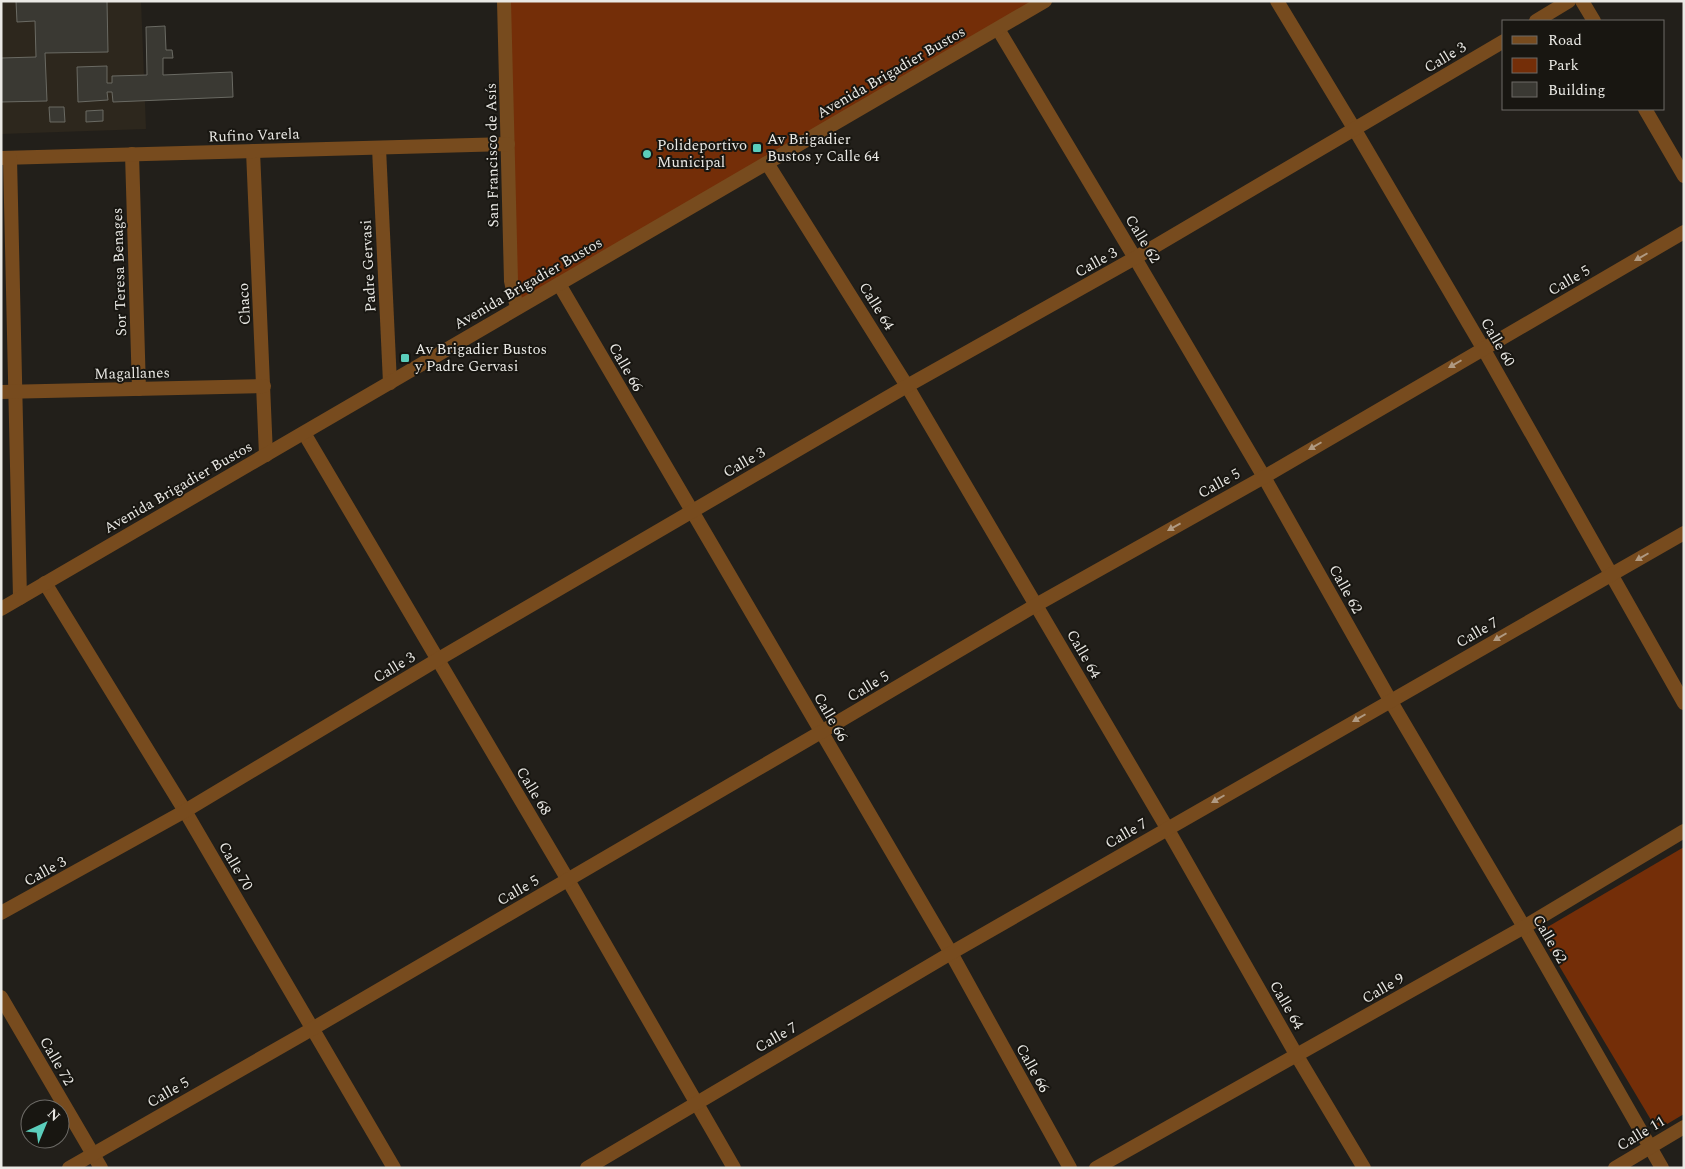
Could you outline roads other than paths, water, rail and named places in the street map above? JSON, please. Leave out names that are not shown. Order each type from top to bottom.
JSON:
[{"type":"street","name":"San Francisco de Asís","points":[[504,1],[511,281],[517,308]]},
{"type":"street","name":"Avenida Brigadier Bustos","points":[[1,609],[1045,1]]},
{"type":"street","name":"Calle 60","points":[[1277,1],[1484,348],[1684,703]]},
{"type":"street","points":[[1538,20],[1569,1]]},
{"type":"street","points":[[1582,1],[1593,20]]},
{"type":"street","name":"Calle 62","points":[[998,29],[1136,258],[1264,477],[1390,700],[1524,927],[1662,1168]]},
{"type":"street","name":"Calle 3","points":[[1,913],[185,811],[437,660],[907,386],[1136,258],[1502,42]]},
{"type":"street","points":[[1646,110],[1684,176]]},
{"type":"street","name":"Rufino Varela","points":[[6,158],[508,144]]},
{"type":"street","name":"Padre Gervasi","points":[[379,148],[390,383]]},
{"type":"street","name":"Chaco","points":[[253,151],[266,455]]},
{"type":"street","name":"Sor Teresa Benages","points":[[132,154],[139,389]]},
{"type":"street","points":[[6,158],[16,392],[20,598]]},
{"type":"street","name":"Calle 64","points":[[767,163],[907,386],[1364,1168]]},
{"type":"street","name":"Calle 5","points":[[69,1168],[568,880],[1036,605],[1264,477],[1684,232]]},
{"type":"street","name":"Calle 66","points":[[559,284],[951,953],[1070,1168]]},
{"type":"street","name":"Magallanes","points":[[1,392],[264,386]]},
{"type":"street","name":"Calle 68","points":[[304,432],[568,880],[734,1168]]},
{"type":"street","name":"Calle 7","points":[[587,1168],[951,953],[1684,532]]},
{"type":"street","name":"Calle 70","points":[[45,583],[185,811],[394,1168]]},
{"type":"street","name":"Calle 9","points":[[1096,1168],[1524,927],[1684,831]]},
{"type":"street","name":"Calle 72","points":[[1,997],[101,1168]]},
{"type":"street","name":"Calle 11","points":[[1615,1168],[1684,1127]]},
{"type":"place","name":"Av Brigadier Bustos y Calle 64","points":[[757,148]]},
{"type":"place","name":"Polideportivo Municipal","points":[[647,154]]},
{"type":"place","name":"Av Brigadier Bustos y Padre Gervasi","points":[[405,358]]}]
